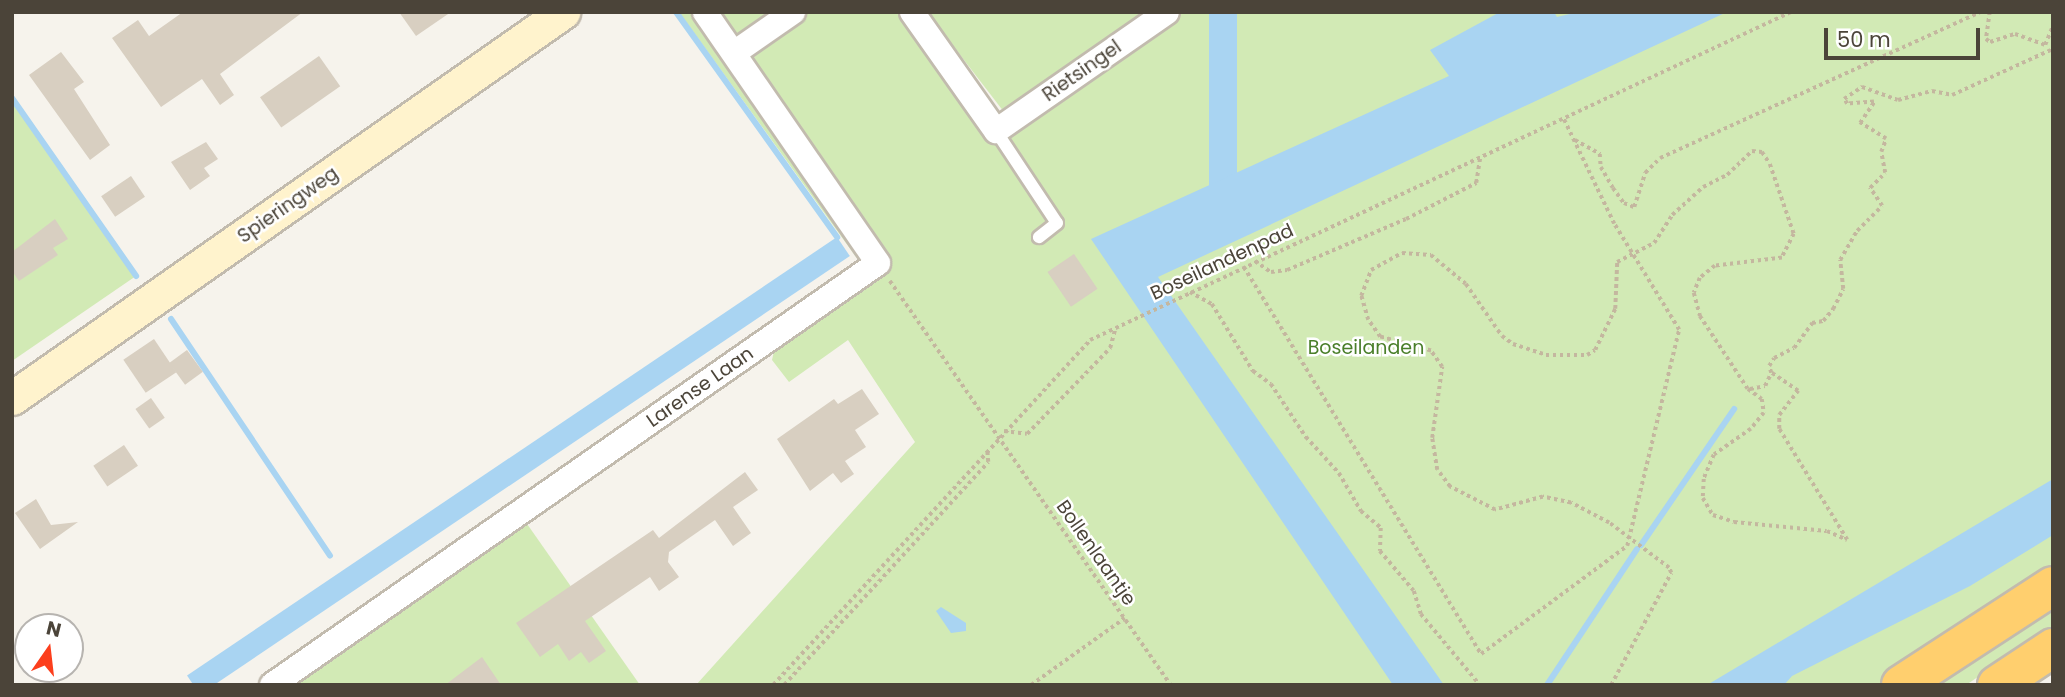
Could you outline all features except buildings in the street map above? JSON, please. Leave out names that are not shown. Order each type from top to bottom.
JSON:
[{"type":"highway","points":[[1901,685],[2053,586]]},
{"type":"highway","points":[[1997,685],[2053,648]]},
{"type":"street","name":"Spieringweg","points":[[12,398],[563,12]]},
{"type":"street","points":[[705,12],[878,263]]},
{"type":"street","points":[[734,53],[793,12]]},
{"type":"street","points":[[912,12],[996,131]]},
{"type":"street","name":"Rietsingel","points":[[996,131],[1167,12]]},
{"type":"street","name":"Larense Laan","points":[[272,685],[878,263]]},
{"type":"lane","points":[[996,131],[1057,223],[1039,237]]},
{"type":"path","name":"Boseilandenpad","points":[[773,685],[999,436],[1090,341],[1255,261],[1791,12]]},
{"type":"path","points":[[1573,139],[1600,155],[1601,167],[1613,188],[1624,203],[1634,207],[1646,173],[1660,158],[1980,12]]},
{"type":"path","points":[[1990,12],[1986,38],[1990,42],[2015,34],[2046,45],[2053,25]]},
{"type":"path","points":[[1748,389],[1765,386],[1774,358],[1794,348],[1805,328],[1824,321],[1833,309],[1843,289],[1840,260],[1857,231],[1882,206],[1870,188],[1885,173],[1881,152],[1886,139],[1860,123],[1874,102],[1845,104],[1844,99],[1862,87],[1898,100],[1933,90],[1952,95],[2053,50]]},
{"type":"path","points":[[1244,267],[1481,654],[1622,551],[1629,539],[1679,331],[1631,254],[1563,118]]},
{"type":"path","points":[[1611,685],[1671,573],[1609,523],[1563,500],[1543,498],[1495,510],[1450,486],[1437,470],[1432,438],[1442,367],[1431,351],[1380,337],[1367,320],[1361,296],[1365,279],[1378,265],[1402,253],[1431,255],[1466,284],[1502,336],[1513,344],[1546,355],[1587,355],[1595,350],[1615,309],[1617,262],[1654,243],[1684,202],[1727,175],[1747,154],[1755,150],[1765,156],[1794,234],[1782,258],[1716,265],[1700,278],[1694,293],[1700,316],[1748,389],[1762,400],[1764,413],[1751,429],[1714,456],[1704,479],[1703,498],[1713,515],[1734,522],[1827,531],[1847,540],[1779,429],[1779,415],[1798,391],[1771,373]]},
{"type":"path","points":[[1255,261],[1271,272],[1287,270],[1406,219],[1476,183],[1480,158]]},
{"type":"path","name":"Bollenlaantje","points":[[878,263],[1171,685]]},
{"type":"path","points":[[1191,292],[1212,304],[1253,371],[1271,384],[1306,437],[1339,473],[1361,511],[1381,528],[1380,551],[1414,592],[1421,614],[1480,685]]},
{"type":"path","points":[[1004,431],[1027,434],[1110,348],[1115,328]]},
{"type":"path","points":[[785,685],[988,462],[987,450]]},
{"type":"path","points":[[1031,685],[1125,618]]},
{"type":"green space","name":"Boseilanden","points":[[679,12],[908,12],[985,128],[1158,12],[2053,12],[2053,578],[1893,685],[696,685],[915,442],[848,340],[789,382],[772,360],[775,347],[872,279]]},
{"type":"green space","points":[[927,12],[1143,12],[1004,112]]},
{"type":"green space","points":[[12,96],[136,276],[12,361]]},
{"type":"green space","points":[[525,521],[640,685],[288,685]]},
{"type":"green space","points":[[2053,593],[2053,626],[1966,685],[1917,685]]},
{"type":"water","points":[[1209,12],[1237,12],[1237,233],[1209,233]]},
{"type":"water","points":[[1500,12],[1554,12],[1557,17],[1578,12],[1727,12],[1158,277],[1444,685],[1393,685],[1091,239],[1449,76],[1430,50]]},
{"type":"water","points":[[837,237],[850,256],[214,685],[194,685],[187,675]]},
{"type":"water","points":[[2053,479],[2053,535],[1970,586],[1792,676],[1784,685],[1707,685]]},
{"type":"water","points":[[941,607],[966,623],[966,631],[951,633],[936,611]]},
{"type":"waterway","points":[[676,12],[837,237]]},
{"type":"waterway","points":[[12,98],[136,276]]},
{"type":"waterway","points":[[171,319],[330,556]]},
{"type":"waterway","points":[[1641,545],[1734,409]]},
{"type":"waterway","points":[[1547,685],[1637,549]]}]
